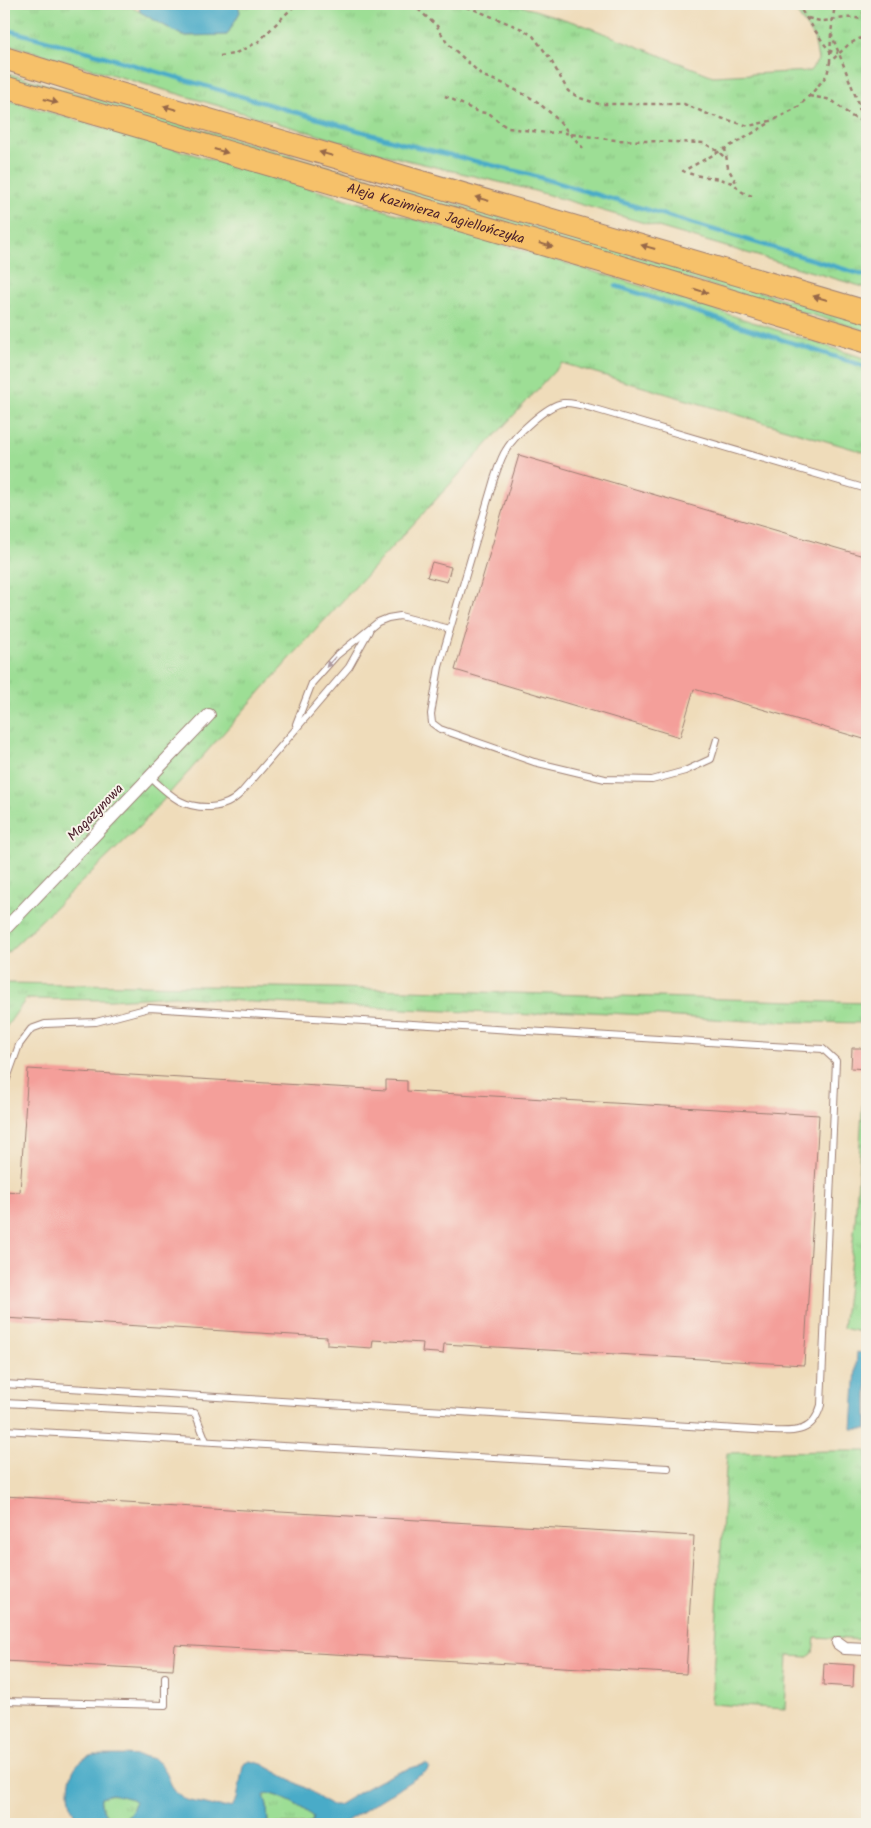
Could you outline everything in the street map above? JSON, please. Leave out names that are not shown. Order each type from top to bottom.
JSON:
[{"type":"highway","name":"Aleja Kazimierza Jagiellończyka","points":[[4,58],[867,312]]},
{"type":"highway","name":"Aleja Kazimierza Jagiellończyka","points":[[4,88],[622,267],[867,342]]},
{"type":"street","name":"Magazynowa","points":[[4,930],[209,715]]},
{"type":"street","points":[[838,1642],[845,1648],[867,1649]]},
{"type":"lane","points":[[717,739],[711,759],[686,770],[643,781],[604,779],[553,767],[440,729],[432,723],[431,714],[438,667],[506,449],[519,434],[558,405],[564,403],[598,410],[867,489]]},
{"type":"lane","points":[[294,730],[312,683],[336,656],[378,622],[400,616],[450,629]]},
{"type":"lane","points":[[150,777],[184,804],[199,807],[224,805],[234,799],[349,667],[369,631]]},
{"type":"lane","points":[[4,1087],[19,1045],[31,1029],[45,1024],[96,1022],[149,1008],[823,1049],[836,1061],[821,1405],[818,1415],[811,1424],[802,1430],[791,1432],[771,1431],[4,1384]]},
{"type":"lane","points":[[4,1404],[195,1413],[206,1442]]},
{"type":"lane","points":[[4,1430],[668,1468]]},
{"type":"lane","points":[[4,1701],[165,1705],[165,1677]]},
{"type":"path","points":[[220,56],[234,54],[258,42],[296,4]]},
{"type":"path","points":[[412,4],[437,26],[447,43],[483,76],[502,82],[535,100],[553,115],[583,148]]},
{"type":"path","points":[[451,4],[473,9],[533,36],[549,57],[568,91],[580,98],[599,104],[684,104],[710,115],[749,126],[774,120]]},
{"type":"path","points":[[797,4],[830,51],[838,54]]},
{"type":"path","points":[[738,186],[720,179],[692,176],[683,170],[719,152],[798,107],[809,96],[827,75],[830,62],[835,4]]},
{"type":"path","points":[[860,4],[867,21],[867,27]]},
{"type":"path","points":[[806,18],[820,21],[855,17],[867,21]]},
{"type":"path","points":[[831,33],[853,89],[867,136]]},
{"type":"path","points":[[830,62],[849,44],[867,36]]},
{"type":"path","points":[[446,96],[476,111],[490,114],[508,128],[547,133],[560,132],[630,141],[689,141],[704,143],[719,152],[726,159]]},
{"type":"path","points":[[809,96],[834,102],[851,116],[867,124]]},
{"type":"path","points":[[725,148],[728,168],[738,186],[741,191],[752,196]]},
{"type":"green space","points":[[4,4],[126,4],[183,36],[227,35],[240,12],[238,4],[515,4],[583,25],[713,76],[810,71],[818,60],[814,37],[790,4],[867,4],[865,28],[867,31],[867,288],[528,189],[390,156],[4,43]]},
{"type":"green space","points":[[4,72],[867,323],[867,331],[4,79]]},
{"type":"green space","points":[[4,99],[616,278],[867,359],[867,453],[562,363],[321,624],[141,825],[4,956]]},
{"type":"green space","points":[[4,983],[336,988],[867,1003],[867,1023],[748,1021],[555,1010],[534,1015],[253,1002],[175,996],[111,1000],[26,999],[4,1030]]},
{"type":"green space","points":[[863,1095],[867,1095],[867,1245],[864,1333],[843,1328],[855,1224]]},
{"type":"green space","points":[[867,1451],[866,1640],[815,1637],[813,1653],[808,1657],[788,1656],[785,1709],[711,1704],[727,1453]]},
{"type":"green space","points":[[266,1793],[278,1796],[297,1805],[313,1817],[312,1821],[307,1824],[268,1824],[267,1806],[264,1799]]},
{"type":"green space","points":[[112,1794],[133,1799],[135,1803],[131,1813],[120,1822],[112,1821],[101,1804],[101,1797]]},
{"type":"water","points":[[139,4],[238,4],[240,12],[227,35],[183,36],[140,12]]},
{"type":"water","points":[[857,1352],[867,1354],[867,1429],[852,1429]]},
{"type":"water","points":[[94,1755],[143,1756],[150,1758],[160,1763],[176,1793],[181,1797],[190,1801],[223,1807],[232,1806],[237,1799],[243,1766],[250,1761],[262,1764],[309,1790],[331,1805],[338,1805],[369,1786],[402,1771],[426,1764],[429,1767],[427,1771],[342,1824],[307,1824],[312,1821],[313,1817],[303,1809],[279,1796],[266,1793],[264,1795],[268,1824],[80,1824],[71,1806],[69,1784],[76,1766],[84,1759]],"holes":[[[112,1794],[132,1799],[135,1803],[131,1813],[120,1822],[112,1821],[101,1804],[101,1797]]]},
{"type":"building","points":[[519,455],[867,557],[867,740],[694,689],[680,737],[455,670]]},
{"type":"building","points":[[432,562],[451,567],[447,582],[427,577]]},
{"type":"building","points":[[852,1048],[867,1048],[867,1069],[851,1068]]},
{"type":"building","points":[[28,1069],[386,1090],[386,1080],[407,1081],[407,1091],[819,1115],[804,1365],[444,1344],[443,1354],[422,1352],[423,1343],[373,1340],[372,1348],[327,1345],[327,1337],[4,1318],[4,1191],[20,1192]]},
{"type":"building","points":[[4,1496],[694,1536],[686,1674],[175,1645],[173,1670],[4,1661]]},
{"type":"building","points":[[824,1663],[854,1665],[853,1687],[823,1685]]},
{"type":"waterway","points":[[4,29],[401,143],[528,174],[867,276]]},
{"type":"waterway","points":[[616,286],[867,367]]}]
